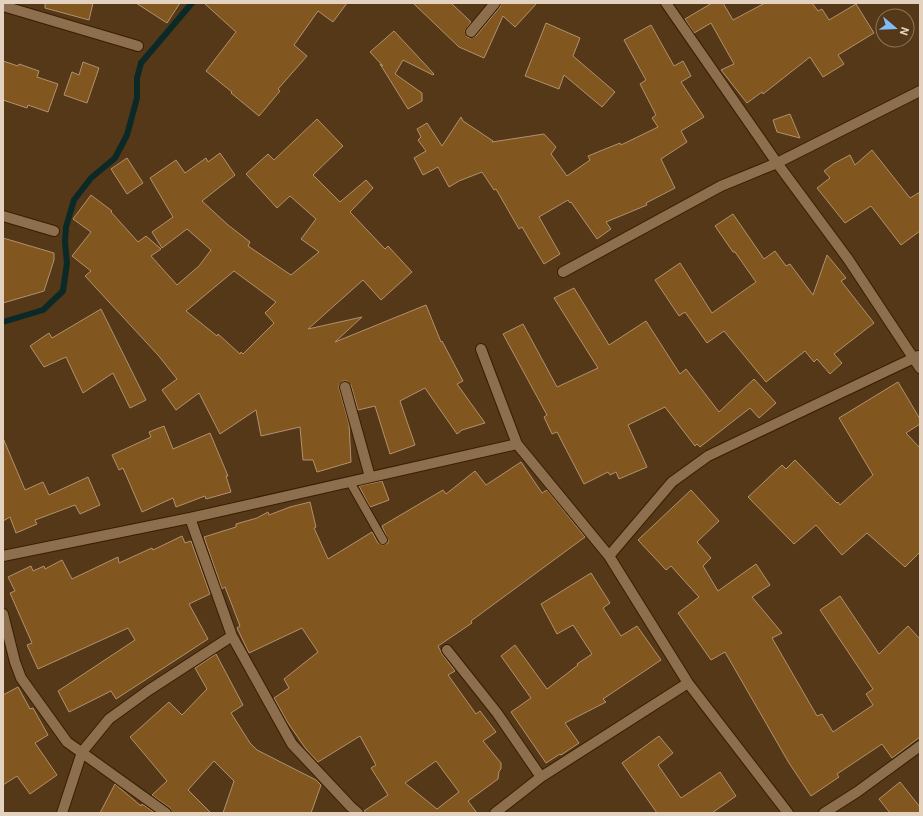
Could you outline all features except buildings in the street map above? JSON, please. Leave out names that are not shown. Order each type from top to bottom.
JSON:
[{"type":"street","points":[[471,32],[495,3]]},
{"type":"street","points":[[666,3],[777,163],[848,259],[917,357],[920,368]]},
{"type":"street","points":[[3,6],[138,46]]},
{"type":"street","points":[[564,272],[721,186],[777,163],[920,91]]},
{"type":"street","points":[[3,216],[54,231]]},
{"type":"street","points":[[481,349],[517,444],[609,556],[688,683],[788,813]]},
{"type":"street","points":[[609,556],[672,482],[708,456],[917,357]]},
{"type":"street","points":[[345,387],[370,478]]},
{"type":"street","points":[[3,556],[190,518],[517,444]]},
{"type":"street","points":[[190,518],[232,636],[292,744],[358,813]]},
{"type":"street","points":[[3,614],[15,662],[21,678],[67,742],[166,813]]},
{"type":"street","points":[[62,813],[82,752],[110,719],[149,690],[232,636]]},
{"type":"street","points":[[447,650],[497,713],[541,777]]},
{"type":"street","points":[[495,813],[541,777],[688,683]]},
{"type":"street","points":[[824,813],[857,792],[920,746]]},
{"type":"lane","points":[[350,482],[383,540]]},
{"type":"waterway","points":[[3,322],[43,310],[63,291],[67,263],[65,242],[66,227],[74,200],[91,178],[115,158],[127,135],[137,98],[137,78],[141,63],[192,3]]}]
